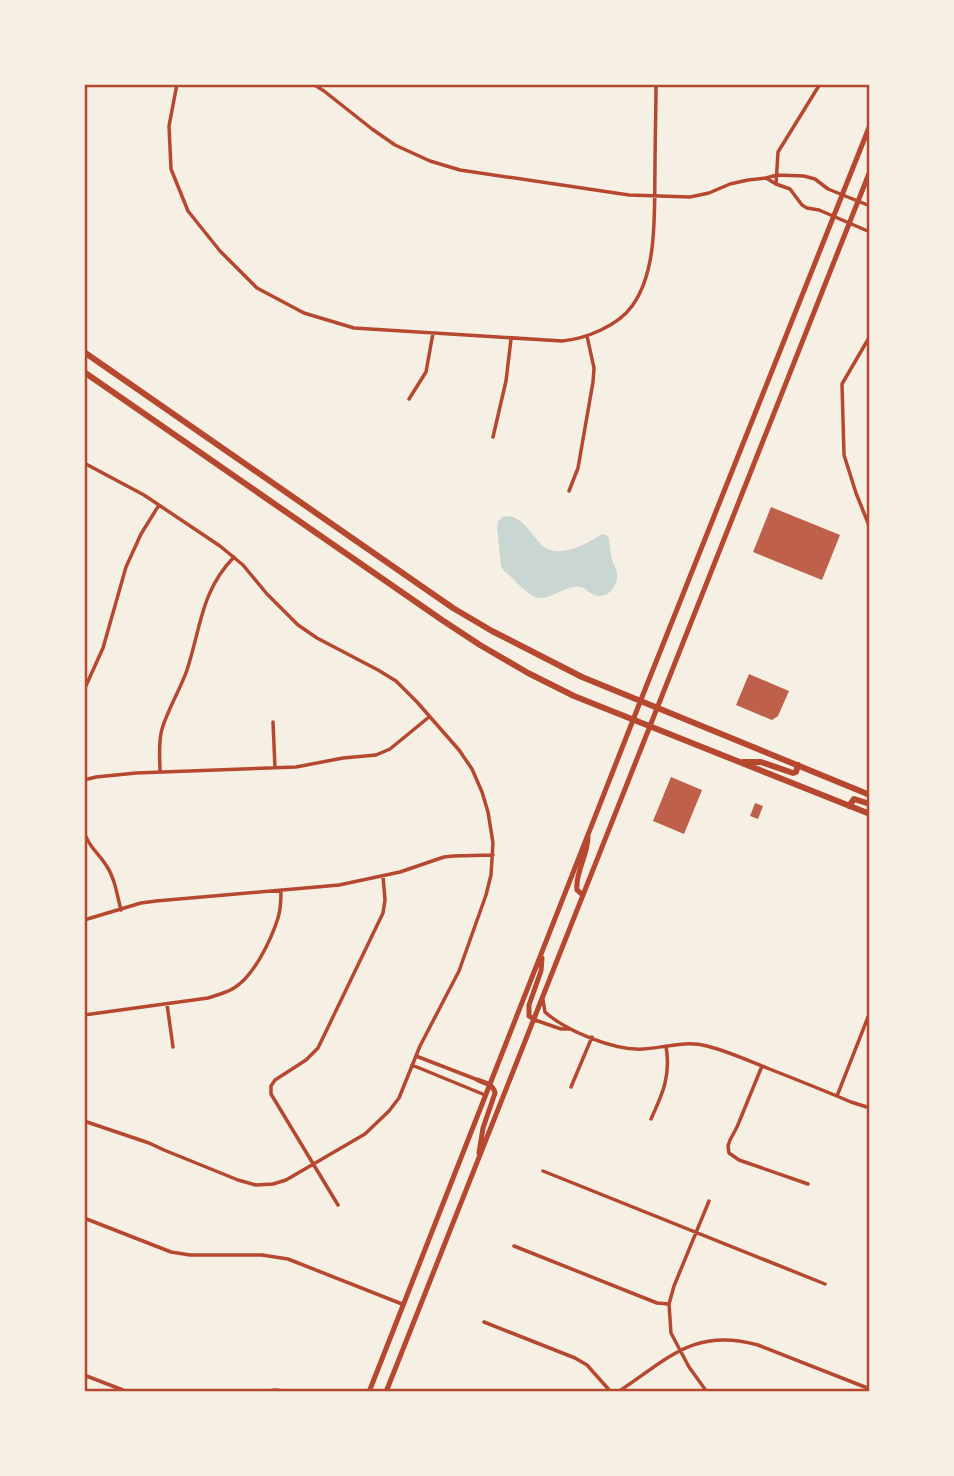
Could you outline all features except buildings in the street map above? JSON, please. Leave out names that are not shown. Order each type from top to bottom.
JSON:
[{"type":"main road","points":[[369,1392],[870,125]]},
{"type":"main road","points":[[386,1392],[870,170]]},
{"type":"main road","points":[[84,352],[453,608],[492,631],[603,687],[870,794]]},
{"type":"main road","points":[[84,372],[480,645],[551,684],[633,720],[870,814]]},
{"type":"main road","points":[[737,762],[761,762],[793,773],[798,765]]},
{"type":"main road","points":[[849,806],[855,799],[870,804]]},
{"type":"main road","points":[[583,895],[577,890],[576,883],[589,842],[588,834]]},
{"type":"main road","points":[[535,1020],[528,1016],[527,1010],[541,971],[543,948]]},
{"type":"main road","points":[[478,1080],[493,1087],[495,1093],[483,1128],[478,1163]]},
{"type":"street","points":[[177,84],[169,126],[171,169],[188,211],[220,251],[257,288],[304,313],[354,328],[562,341],[587,336],[610,325],[631,308],[643,288],[651,257],[655,196],[656,84]]},
{"type":"street","points":[[313,84],[382,137],[430,161],[470,172],[629,195],[655,196],[699,196],[739,181],[777,175],[810,177],[828,189],[870,206]]},
{"type":"street","points":[[776,184],[778,152],[820,84]]},
{"type":"street","points":[[766,178],[790,189],[807,208],[819,210],[870,232]]},
{"type":"street","points":[[410,399],[426,372],[433,333]]},
{"type":"street","points":[[569,492],[578,468],[593,382],[594,368],[587,336]]},
{"type":"street","points":[[870,336],[842,384],[844,455],[870,528]]},
{"type":"street","points":[[493,437],[506,381],[511,339]]},
{"type":"street","points":[[84,464],[159,505],[234,557],[298,625],[396,681],[459,750],[472,769],[488,812],[494,843],[486,895],[460,971],[416,1056],[399,1098],[365,1134],[286,1180],[256,1185],[84,1121]]},
{"type":"street","points":[[84,690],[103,648],[125,567],[159,505]]},
{"type":"street","points":[[160,772],[162,730],[188,667],[204,604],[222,569],[234,557]]},
{"type":"street","points":[[84,780],[160,772],[296,767],[335,759],[376,755],[390,749],[429,717]]},
{"type":"street","points":[[273,722],[275,768]]},
{"type":"street","points":[[84,832],[90,847],[107,866],[114,881],[121,910]]},
{"type":"street","points":[[84,920],[156,901],[339,885],[400,872],[444,857],[493,855]]},
{"type":"street","points":[[338,1205],[271,1094],[271,1086],[275,1080],[306,1060],[318,1048],[383,913],[383,876]]},
{"type":"street","points":[[84,1015],[222,994],[236,987],[250,974],[263,951],[278,916],[281,890]]},
{"type":"street","points":[[543,1000],[545,1012],[568,1028],[617,1047],[645,1049],[689,1043],[704,1045],[870,1108]]},
{"type":"street","points":[[167,1003],[173,1047]]},
{"type":"street","points":[[837,1096],[870,1012]]},
{"type":"street","points":[[535,1020],[561,1029],[568,1028]]},
{"type":"street","points":[[571,1087],[592,1037]]},
{"type":"street","points":[[651,1119],[668,1075],[666,1046]]},
{"type":"street","points":[[416,1056],[478,1080]]},
{"type":"street","points":[[412,1065],[485,1095]]},
{"type":"street","points":[[762,1066],[728,1150],[739,1160],[808,1184]]},
{"type":"street","points":[[543,1171],[825,1284]]},
{"type":"street","points":[[707,1392],[671,1332],[668,1304],[709,1201]]},
{"type":"street","points":[[84,1218],[171,1252],[190,1255],[262,1255],[288,1259],[403,1304]]},
{"type":"street","points":[[514,1246],[657,1303],[668,1304]]},
{"type":"street","points":[[484,1322],[587,1365],[611,1392]]},
{"type":"street","points":[[618,1392],[680,1350],[719,1339],[740,1340],[758,1345],[870,1389]]},
{"type":"street","points":[[84,1375],[128,1392]]},
{"type":"street","points":[[263,1392],[294,1392]]},
{"type":"shaded area","points":[[510,516],[522,523],[538,541],[552,550],[569,550],[602,534],[606,535],[617,572],[612,590],[606,595],[598,596],[584,588],[573,587],[544,598],[533,596],[501,566],[498,521]]}]
